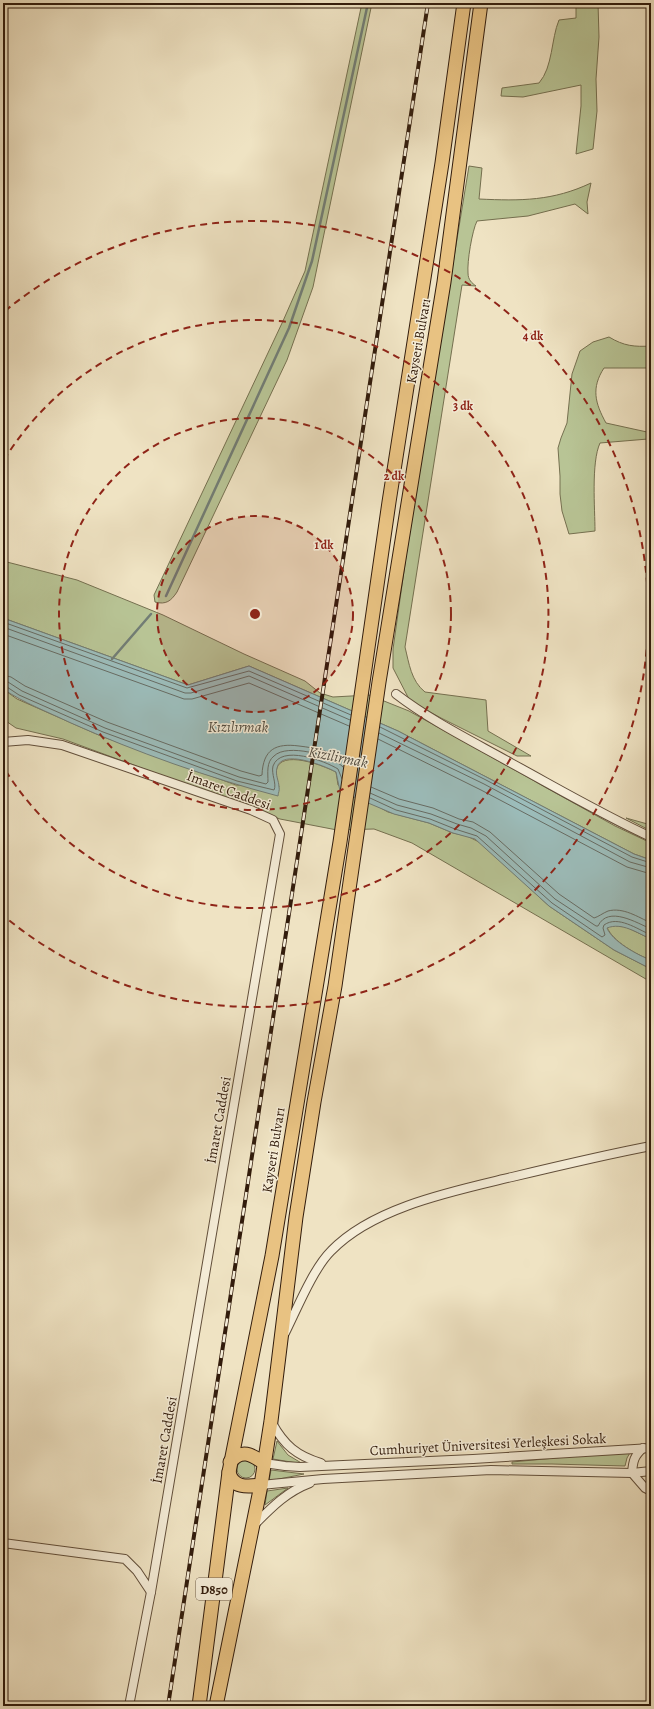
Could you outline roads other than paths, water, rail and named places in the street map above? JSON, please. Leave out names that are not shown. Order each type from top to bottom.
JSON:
[{"type":"highway","name":"Kayseri Bulvarı","points":[[199,1706],[230,1467],[273,1248],[340,842],[389,502],[442,163],[464,3]]},
{"type":"highway","name":"Kayseri Bulvarı","points":[[280,1342],[297,1209],[314,1102],[335,986],[379,682],[444,282],[481,3]]},
{"type":"highway","points":[[264,1463],[248,1453],[236,1456],[230,1467],[232,1480],[237,1484],[248,1486],[261,1485],[271,1421],[280,1342]]},
{"type":"highway","name":"D850","points":[[216,1706],[261,1485]]},
{"type":"street","points":[[396,694],[412,706],[491,752],[617,822],[651,837]]},
{"type":"street","name":"İmaret Caddesi","points":[[3,742],[28,740],[62,745],[251,810],[273,820],[280,834],[151,1592],[129,1706]]},
{"type":"street","points":[[280,1342],[319,1267],[330,1251],[347,1236],[363,1225],[426,1199],[463,1189],[651,1146]]},
{"type":"street","name":"Cumhuriyet Üniversitesi Yerleşkesi Sokak","points":[[271,1421],[278,1435],[296,1452],[303,1457],[326,1464]]},
{"type":"street","points":[[647,1448],[636,1454],[633,1462],[632,1473],[645,1488],[651,1491]]},
{"type":"street","name":"Cumhuriyet Üniversitesi Yerleşkesi Sokak","points":[[264,1463],[292,1467],[326,1464],[473,1459],[647,1448]]},
{"type":"street","name":"Cumhuriyet Üniversitesi Yerleşkesi Sokak","points":[[261,1485],[323,1479],[491,1470],[632,1473],[651,1471]]},
{"type":"street","name":"Cumhuriyet Üniversitesi Yerleşkesi Sokak","points":[[252,1526],[289,1493],[323,1479]]},
{"type":"street","points":[[3,1542],[125,1559],[137,1571],[151,1592]]},
{"type":"water","name":"Kızılırmak","points":[[3,618],[188,685],[249,666],[398,731],[634,854],[651,860],[651,939],[624,927],[618,926],[607,928],[619,943],[639,955],[651,960],[651,969],[614,950],[549,906],[475,839],[453,833],[429,823],[394,814],[340,791],[336,772],[330,769],[304,760],[286,759],[280,762],[277,768],[279,788],[278,796],[199,773],[147,754],[71,723],[19,699],[3,689]]},
{"type":"waterway","points":[[166,596],[289,328],[312,261],[368,3]]},
{"type":"waterway","points":[[112,659],[151,614]]},
{"type":"railway","points":[[168,1706],[428,3]]},
{"type":"water label","name":"Kizilirmak","points":[[338,757]]}]
